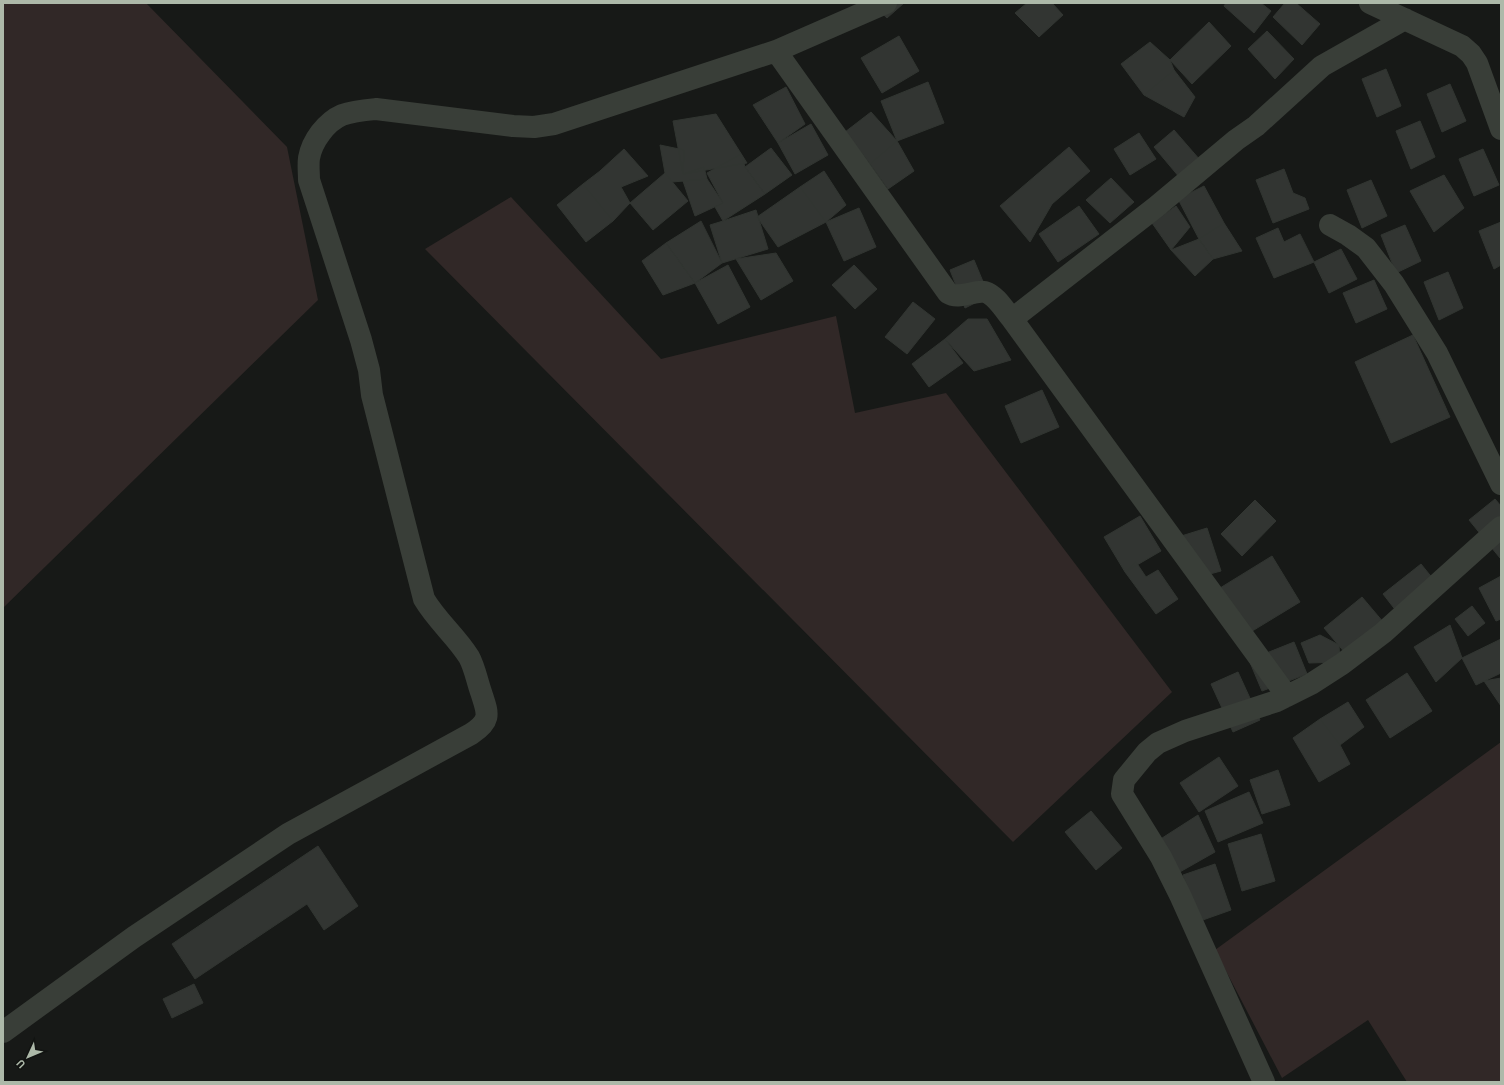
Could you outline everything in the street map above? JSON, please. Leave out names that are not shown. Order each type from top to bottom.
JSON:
[{"type":"street","points":[[3,1032],[134,937],[288,834],[472,734],[484,724],[487,718],[487,710],[469,658],[433,613],[424,599],[420,588],[372,394],[367,362],[309,180],[309,158],[315,141],[326,126],[341,116],[358,111],[376,109],[513,126],[534,127],[554,124],[776,51],[886,3]]},
{"type":"street","points":[[1370,3],[1462,46],[1471,54],[1478,64],[1501,129]]},
{"type":"street","points":[[1012,320],[1156,207],[1236,140],[1256,126],[1322,66],[1405,19]]},
{"type":"street","points":[[776,51],[948,293],[954,296],[985,292],[994,297],[1287,696]]},
{"type":"street","points":[[1330,225],[1348,235],[1366,248],[1394,284],[1437,353],[1501,484]]},
{"type":"street","points":[[1264,1082],[1180,895],[1161,857],[1125,801],[1122,794],[1124,780],[1147,752],[1158,743],[1185,731],[1277,701],[1311,684],[1342,664],[1369,644],[1501,527]]},
{"type":"shaded area","points":[[3,3],[146,3],[287,147],[318,300],[3,608]]},
{"type":"shaded area","points":[[511,197],[661,359],[836,316],[855,413],[946,393],[1172,692],[1013,842],[425,249]]},
{"type":"shaded area","points":[[1501,742],[1501,1082],[1407,1082],[1368,1020],[1282,1078],[1215,950]]},
{"type":"building","points":[[871,3],[904,3],[887,18]]},
{"type":"building","points":[[1027,3],[1052,3],[1063,15],[1039,37],[1015,13]]},
{"type":"building","points":[[1226,3],[1261,3],[1271,11],[1254,33],[1224,6]]},
{"type":"building","points":[[1285,3],[1296,3],[1320,24],[1302,45],[1273,17]]},
{"type":"building","points":[[1209,22],[1231,46],[1192,84],[1170,60]]},
{"type":"building","points":[[1267,31],[1294,59],[1275,79],[1248,49]]},
{"type":"building","points":[[899,36],[919,71],[882,93],[861,58]]},
{"type":"building","points":[[1150,42],[1170,60],[1174,70],[1144,95],[1121,64]]},
{"type":"building","points":[[1386,69],[1401,106],[1377,117],[1362,79]]},
{"type":"building","points":[[1174,70],[1195,97],[1184,117],[1144,95]]},
{"type":"building","points":[[928,82],[944,123],[897,141],[881,101]]},
{"type":"building","points":[[1450,84],[1466,121],[1442,132],[1427,94]]},
{"type":"building","points":[[786,87],[805,124],[778,143],[753,105]]},
{"type":"building","points":[[871,112],[897,141],[870,164],[845,132]]},
{"type":"building","points":[[716,114],[747,163],[683,174],[673,121]]},
{"type":"building","points":[[1420,121],[1435,157],[1411,169],[1396,131]]},
{"type":"building","points":[[811,124],[828,155],[795,174],[778,143]]},
{"type":"building","points":[[1174,130],[1200,160],[1180,178],[1154,147]]},
{"type":"building","points":[[1139,133],[1156,159],[1130,175],[1114,149]]},
{"type":"building","points":[[897,141],[914,171],[888,189],[870,164]]},
{"type":"building","points":[[660,145],[684,150],[683,174],[704,167],[707,179],[672,182],[665,173]]},
{"type":"building","points":[[1069,147],[1090,171],[1052,204],[1030,242],[1000,206]]},
{"type":"building","points":[[771,148],[792,175],[765,194],[745,167]]},
{"type":"building","points":[[624,149],[648,176],[621,187],[630,203],[613,221],[583,184]]},
{"type":"building","points":[[1483,149],[1499,185],[1474,196],[1459,159]]},
{"type":"building","points":[[741,154],[745,167],[765,194],[723,221],[715,207],[723,203],[707,173]]},
{"type":"building","points":[[1284,169],[1293,193],[1305,198],[1309,209],[1273,223],[1256,180]]},
{"type":"building","points":[[824,171],[846,205],[826,222],[800,187]]},
{"type":"building","points":[[665,173],[688,201],[653,230],[630,203]]},
{"type":"building","points":[[1444,175],[1464,208],[1434,232],[1410,191]]},
{"type":"building","points":[[1111,178],[1134,202],[1110,223],[1086,200]]},
{"type":"building","points":[[707,179],[723,203],[695,216],[683,181]]},
{"type":"building","points":[[1371,180],[1387,216],[1362,228],[1347,190]]},
{"type":"building","points":[[583,184],[613,221],[586,242],[557,205]]},
{"type":"building","points":[[1204,186],[1224,223],[1199,239],[1178,199]]},
{"type":"building","points":[[800,187],[826,222],[778,247],[757,217]]},
{"type":"building","points":[[1079,206],[1099,234],[1058,262],[1039,234]]},
{"type":"building","points":[[1176,206],[1190,227],[1171,250],[1152,223]]},
{"type":"building","points":[[859,208],[876,247],[844,261],[826,222]]},
{"type":"building","points":[[756,210],[768,249],[722,263],[710,225]]},
{"type":"building","points":[[701,221],[722,263],[695,283],[666,243]]},
{"type":"building","points":[[1501,222],[1501,265],[1494,269],[1479,231]]},
{"type":"building","points":[[1224,223],[1242,251],[1213,259],[1199,239]]},
{"type":"building","points":[[1405,225],[1421,261],[1396,273],[1381,235]]},
{"type":"building","points":[[1278,228],[1284,242],[1300,234],[1314,262],[1274,278],[1256,238]]},
{"type":"building","points":[[1199,239],[1213,259],[1195,276],[1171,250]]},
{"type":"building","points":[[666,243],[695,283],[663,295],[642,261]]},
{"type":"building","points":[[1341,249],[1357,279],[1329,293],[1314,262]]},
{"type":"building","points":[[776,253],[793,281],[761,300],[736,259]]},
{"type":"building","points":[[974,260],[989,296],[965,308],[950,270]]},
{"type":"building","points":[[728,265],[750,307],[718,324],[695,283]]},
{"type":"building","points":[[854,265],[877,289],[855,309],[832,285]]},
{"type":"building","points":[[1448,272],[1463,308],[1439,320],[1424,282]]},
{"type":"building","points":[[1374,280],[1387,309],[1356,323],[1343,293]]},
{"type":"building","points":[[913,302],[935,319],[907,354],[885,337]]},
{"type":"building","points":[[968,319],[987,319],[1011,360],[974,371],[945,339]]},
{"type":"building","points":[[1413,335],[1450,417],[1391,443],[1355,362]]},
{"type":"building","points":[[945,339],[963,363],[929,387],[912,364]]},
{"type":"building","points":[[1042,390],[1059,427],[1021,443],[1005,406]]},
{"type":"building","points":[[1495,499],[1501,506],[1500,558],[1469,520]]},
{"type":"building","points":[[1255,500],[1276,521],[1242,556],[1221,534]]},
{"type":"building","points":[[1140,516],[1161,551],[1125,572],[1104,537]]},
{"type":"building","points":[[1207,528],[1221,571],[1206,575],[1178,537]]},
{"type":"building","points":[[1272,556],[1300,602],[1249,633],[1220,588]]},
{"type":"building","points":[[1136,562],[1146,577],[1158,570],[1178,599],[1156,614],[1125,572]]},
{"type":"building","points":[[1421,564],[1442,590],[1404,621],[1383,594]]},
{"type":"building","points":[[1501,576],[1501,619],[1496,621],[1479,588]]},
{"type":"building","points":[[1362,597],[1384,623],[1346,654],[1324,628]]},
{"type":"building","points":[[1472,606],[1485,623],[1468,636],[1455,619]]},
{"type":"building","points":[[1450,625],[1462,658],[1436,682],[1414,647]]},
{"type":"building","points":[[1320,635],[1339,645],[1340,662],[1309,663],[1301,643]]},
{"type":"building","points":[[1501,639],[1501,673],[1476,685],[1462,658]]},
{"type":"building","points":[[1294,642],[1307,674],[1262,691],[1249,660]]},
{"type":"building","points":[[1238,672],[1260,720],[1233,732],[1211,684]]},
{"type":"building","points":[[1407,673],[1432,711],[1390,738],[1366,700]]},
{"type":"building","points":[[1501,678],[1501,706],[1484,681]]},
{"type":"building","points":[[1348,702],[1364,727],[1340,745],[1320,719]]},
{"type":"building","points":[[1320,719],[1340,745],[1350,764],[1319,782],[1293,738]]},
{"type":"building","points":[[1219,757],[1238,786],[1199,812],[1180,783]]},
{"type":"building","points":[[1278,770],[1290,805],[1262,814],[1250,780]]},
{"type":"building","points":[[1249,792],[1263,823],[1218,842],[1205,811]]},
{"type":"building","points":[[1091,811],[1122,848],[1096,870],[1065,832]]},
{"type":"building","points":[[1198,815],[1215,852],[1178,873],[1159,840]]},
{"type":"building","points":[[1261,834],[1275,881],[1242,891],[1228,844]]},
{"type":"building","points":[[318,846],[358,906],[324,930],[307,904],[195,979],[172,944]]},
{"type":"building","points":[[1215,864],[1231,910],[1200,921],[1183,875]]},
{"type":"building","points":[[194,984],[203,1003],[172,1018],[163,999]]}]
